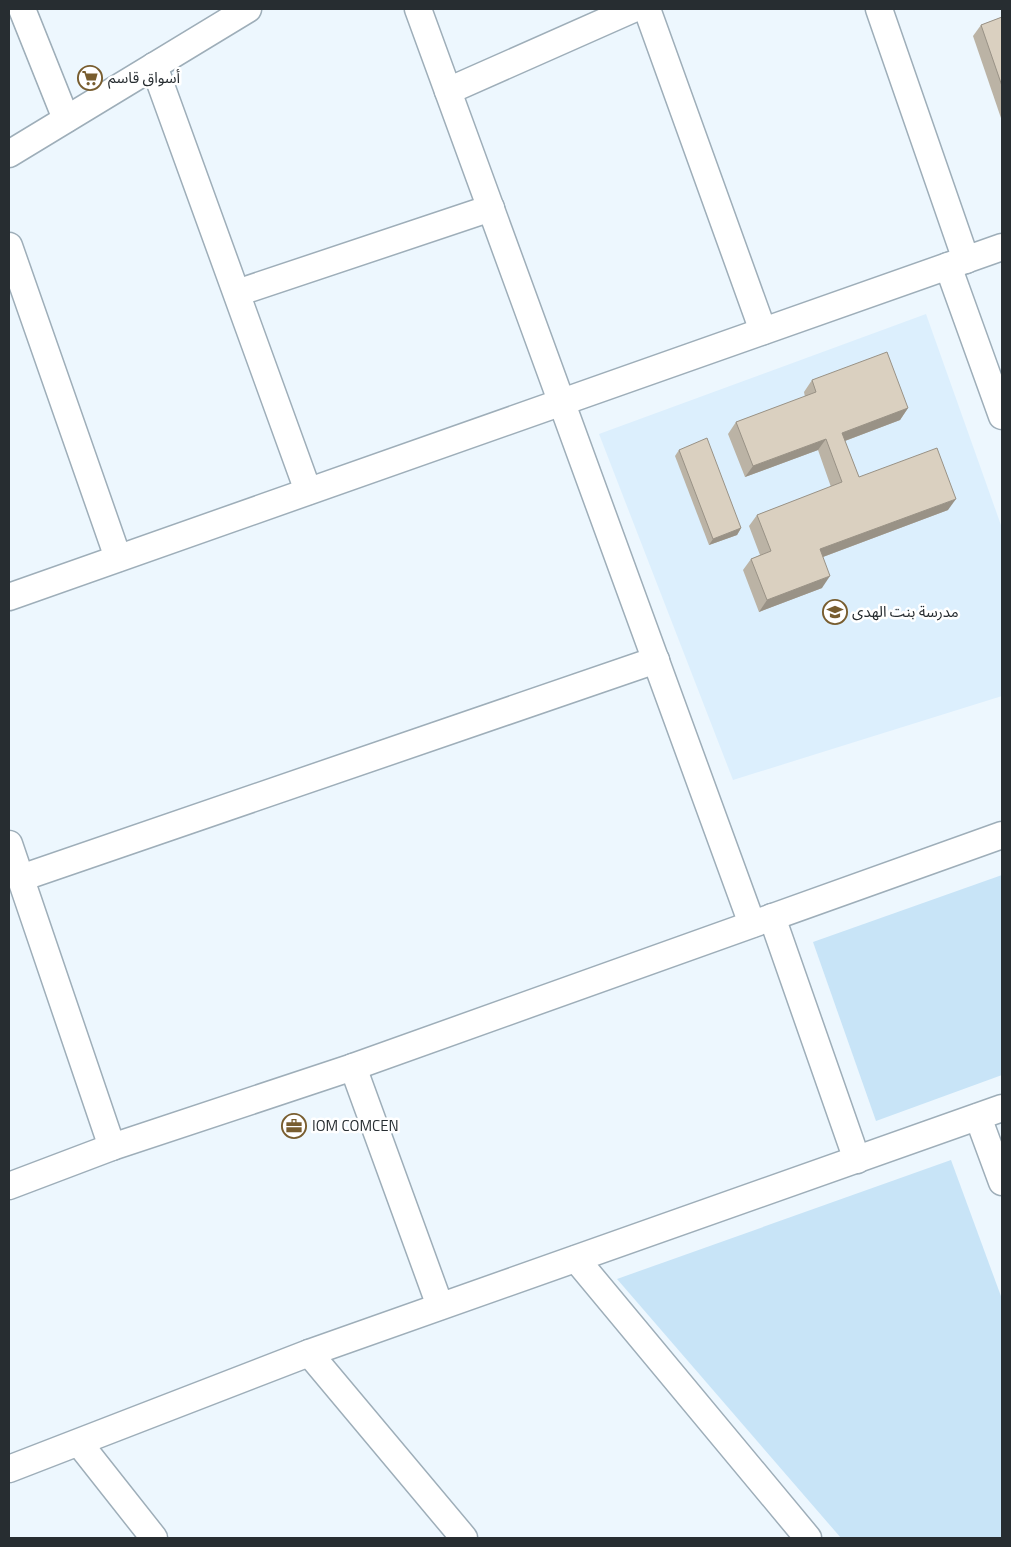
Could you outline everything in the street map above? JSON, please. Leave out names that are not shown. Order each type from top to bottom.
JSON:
[{"type":"street","points":[[22,9],[66,118]]},
{"type":"street","points":[[9,154],[248,9]]},
{"type":"street","points":[[418,9],[656,660],[857,1160]]},
{"type":"street","points":[[448,91],[633,9]]},
{"type":"street","points":[[647,9],[763,331]]},
{"type":"street","points":[[879,9],[1002,416]]},
{"type":"street","points":[[154,66],[308,491]]},
{"type":"street","points":[[237,293],[491,208]]},
{"type":"street","points":[[9,246],[118,558]]},
{"type":"street","points":[[9,596],[1002,247]]},
{"type":"street","points":[[21,878],[656,660]]},
{"type":"street","points":[[9,1186],[112,1147],[353,1067],[1002,835]]},
{"type":"street","points":[[9,844],[112,1147]]},
{"type":"street","points":[[353,1067],[440,1306]]},
{"type":"street","points":[[9,1469],[309,1353],[990,1113],[1002,1182]]},
{"type":"street","points":[[576,1259],[808,1538]]},
{"type":"street","points":[[309,1353],[464,1538]]},
{"type":"street","points":[[79,1443],[154,1538]]},
{"type":"shaded area","name":"مدرسة بنت الهدی","points":[[926,314],[1002,528],[1002,696],[733,780],[599,434]]},
{"type":"shaded area","points":[[1002,875],[1002,1075],[876,1121],[813,942]]},
{"type":"shaded area","points":[[951,1160],[1002,1299],[1002,1538],[841,1538],[617,1279]]},
{"type":"building","points":[[1002,17],[1002,86],[981,25]]},
{"type":"building","points":[[887,352],[908,408],[842,433],[859,477],[937,448],[956,499],[820,549],[830,576],[767,600],[751,559],[771,551],[757,515],[842,482],[826,439],[753,466],[736,422],[816,392],[812,380]]},
{"type":"building","points":[[707,438],[741,528],[713,539],[679,450]]},
{"type":"place","name":"أسواق قاسم","points":[[90,78]]},
{"type":"place","name":"مدرسة بنت الهدی","points":[[835,612]]},
{"type":"place","name":"IOM COMCEN","points":[[294,1126]]}]
